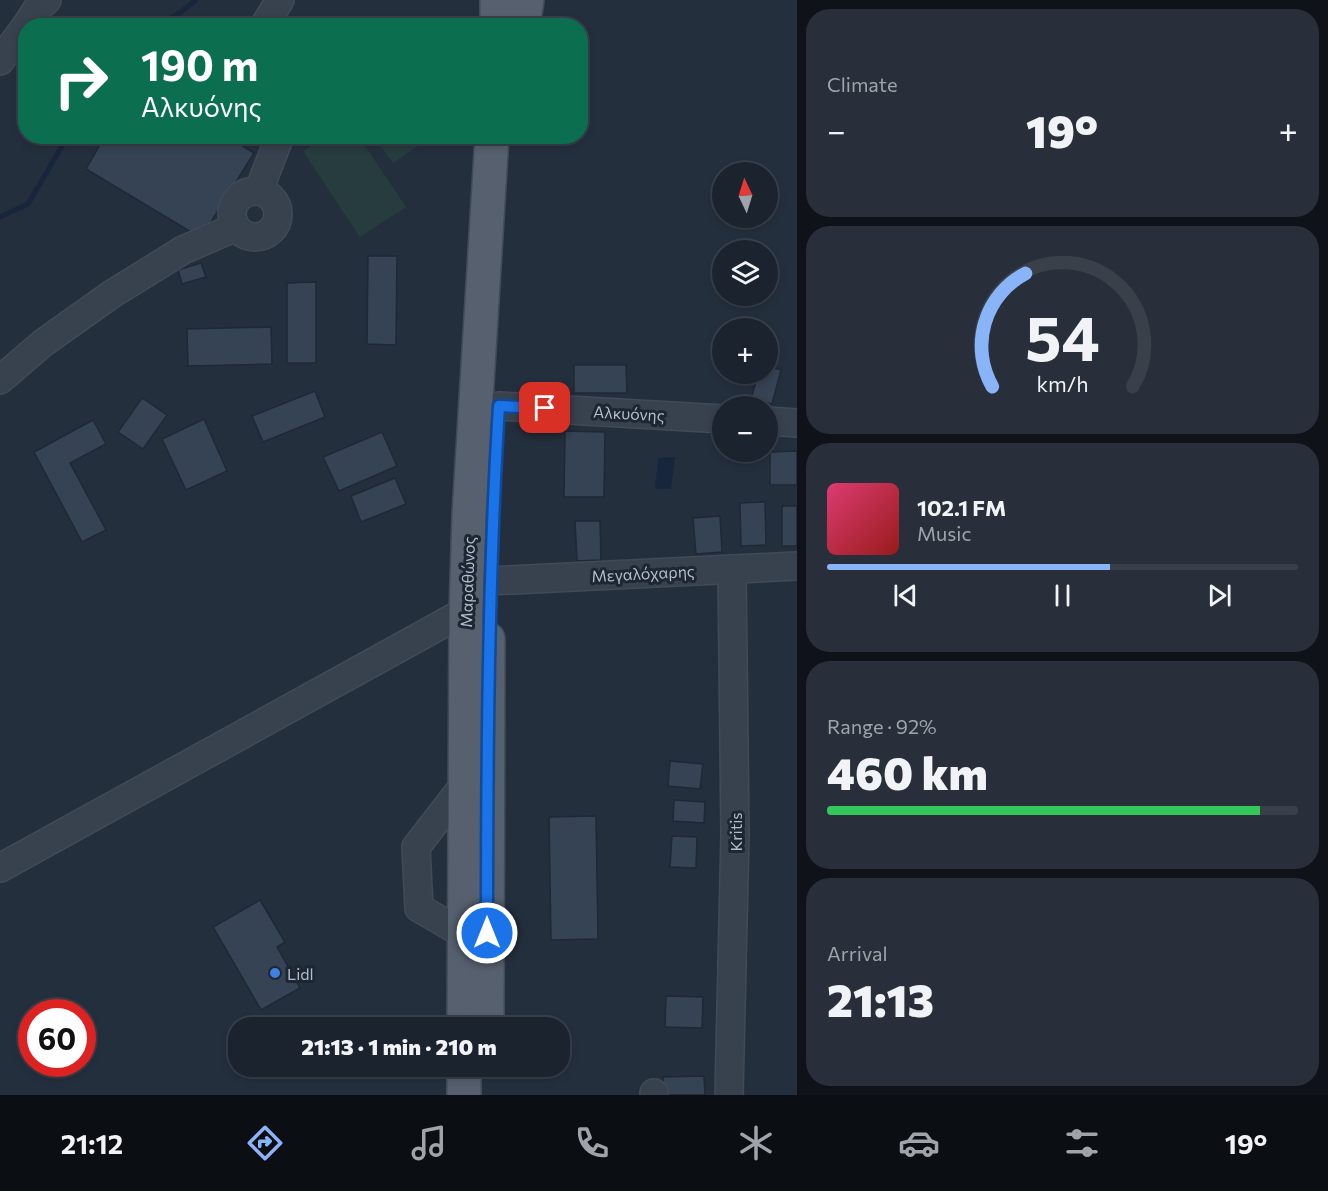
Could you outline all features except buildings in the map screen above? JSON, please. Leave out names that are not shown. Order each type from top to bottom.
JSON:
[{"type":"main road","points":[[497,0],[497,18]]},
{"type":"main road","points":[[525,18],[526,0]]},
{"type":"main road","name":"Μαραθώνος","points":[[464,1017],[464,785],[469,515],[492,144]]},
{"type":"main road","name":"Μαραθώνος","points":[[487,1017],[487,719],[490,581],[514,144]]},
{"type":"main road","points":[[464,1077],[464,1095]]},
{"type":"main road","points":[[487,1077],[487,1095]]},
{"type":"street","points":[[31,18],[47,0]]},
{"type":"street","points":[[270,18],[282,0]]},
{"type":"street","points":[[282,0],[285,18]]},
{"type":"street","points":[[0,62],[18,37]]},
{"type":"street","points":[[259,190],[277,144]]},
{"type":"street","points":[[251,190],[259,190],[266,193],[277,204],[278,219],[270,232],[256,237],[241,233],[236,227],[231,212],[237,198],[251,190]]},
{"type":"street","points":[[0,380],[44,343],[121,288],[183,250],[236,227]]},
{"type":"street","name":"Αλκυόνης","points":[[499,406],[712,418]]},
{"type":"street","points":[[778,422],[797,423]]},
{"type":"street","name":"Μεγαλόχαρης","points":[[490,581],[797,566]]},
{"type":"street","name":"Kritis","points":[[729,1095],[735,834],[732,569]]},
{"type":"street","points":[[0,868],[466,611]]},
{"type":"street","points":[[464,785],[416,847],[419,908],[464,934]]},
{"type":"green space","points":[[313,144],[364,144],[406,207],[360,237],[303,151]]},
{"type":"green space","points":[[379,144],[421,144],[393,163]]},
{"type":"water","points":[[675,457],[671,489],[655,489],[658,458]]},
{"type":"waterway","points":[[171,18],[196,0]]},
{"type":"waterway","points":[[0,217],[28,204],[63,144]]},
{"type":"place","name":"Lidl","points":[[275,973]]},
{"type":"route","points":[[487,933],[487,668],[492,516],[499,406],[545,408]]}]
